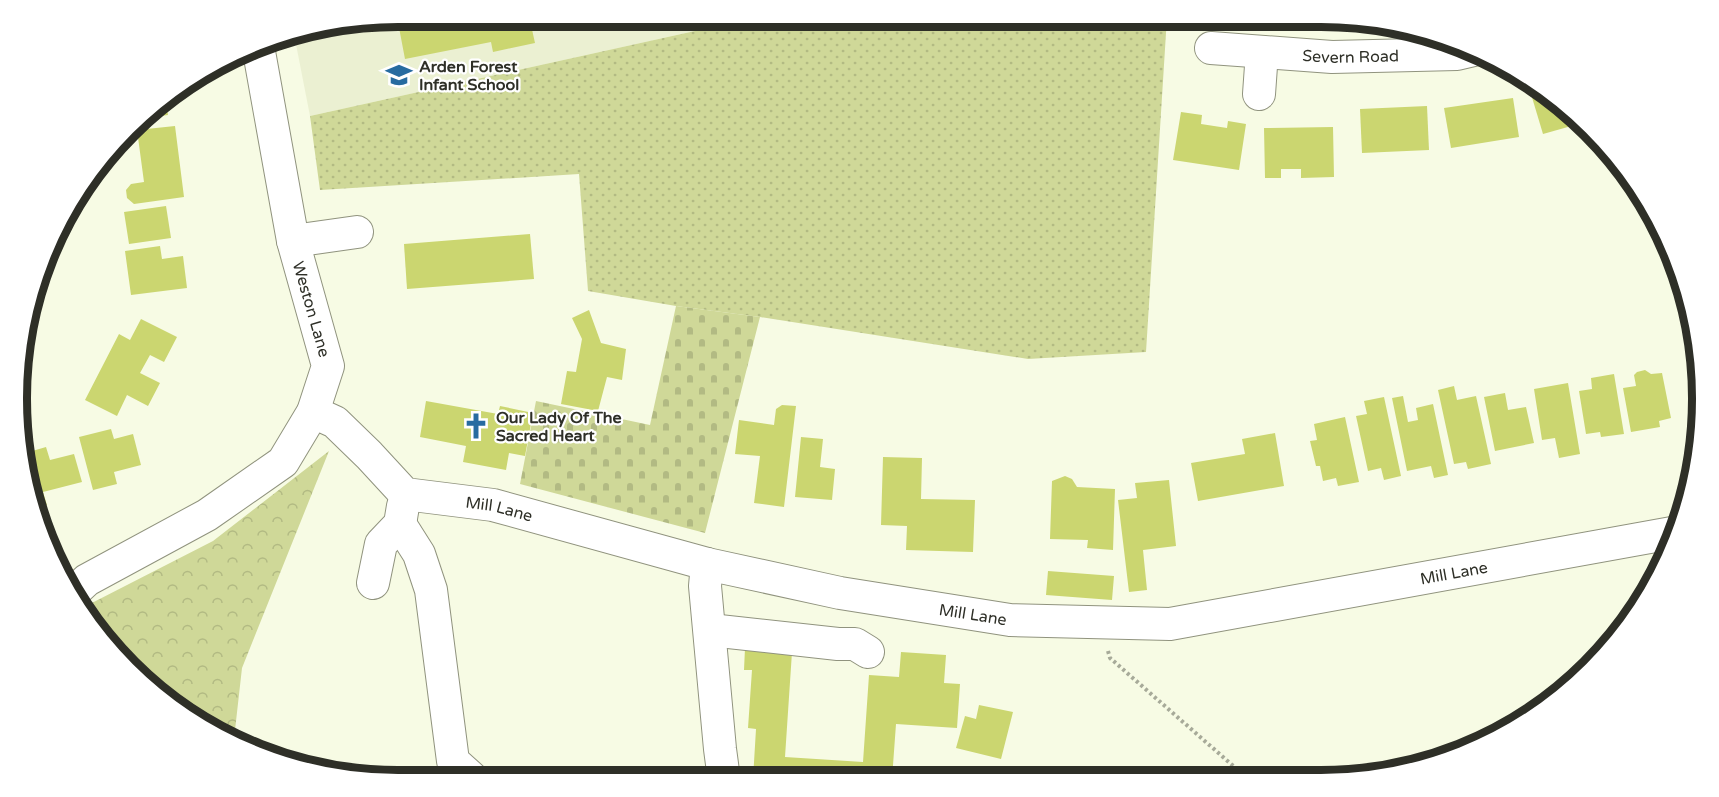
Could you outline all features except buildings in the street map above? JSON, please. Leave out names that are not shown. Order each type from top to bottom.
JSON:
[{"type":"street","name":"Severn Road","points":[[1211,48],[1332,57],[1459,54]]},
{"type":"street","points":[[1259,94],[1262,52]]},
{"type":"street","name":"Weston Lane","points":[[79,587],[87,580],[207,515],[283,462],[313,412],[328,366],[293,241],[259,54]]},
{"type":"street","points":[[293,241],[357,232]]},
{"type":"street","points":[[313,412],[335,422],[405,494],[400,524],[381,544],[373,583]]},
{"type":"street","name":"Mill Lane","points":[[405,494],[493,505],[707,564],[840,593],[1010,620],[1170,624],[1666,534]]},
{"type":"street","points":[[400,524],[419,554],[431,591],[453,761],[463,770]]},
{"type":"street","points":[[707,564],[705,586],[723,770]]},
{"type":"street","points":[[710,630],[855,645],[868,652]]},
{"type":"path","points":[[1102,622],[1103,639],[1110,658],[1238,770]]},
{"type":"shaded area","name":"Arden Forest Infant School","points":[[398,27],[713,27],[310,116],[296,42],[326,34]]},
{"type":"green space","points":[[713,27],[1166,27],[1146,352],[1028,359],[588,291],[579,174],[320,190],[310,116]]},
{"type":"green space","points":[[676,306],[760,317],[705,533],[520,484],[536,401],[650,425]]},
{"type":"green space","points":[[329,451],[242,668],[235,732],[192,707],[154,678],[119,643],[89,604],[213,541]]},
{"type":"place","name":"Arden Forest Infant School","points":[[399,75]]},
{"type":"place","name":"Our Lady Of The Sacred Heart","points":[[476,426]]}]
